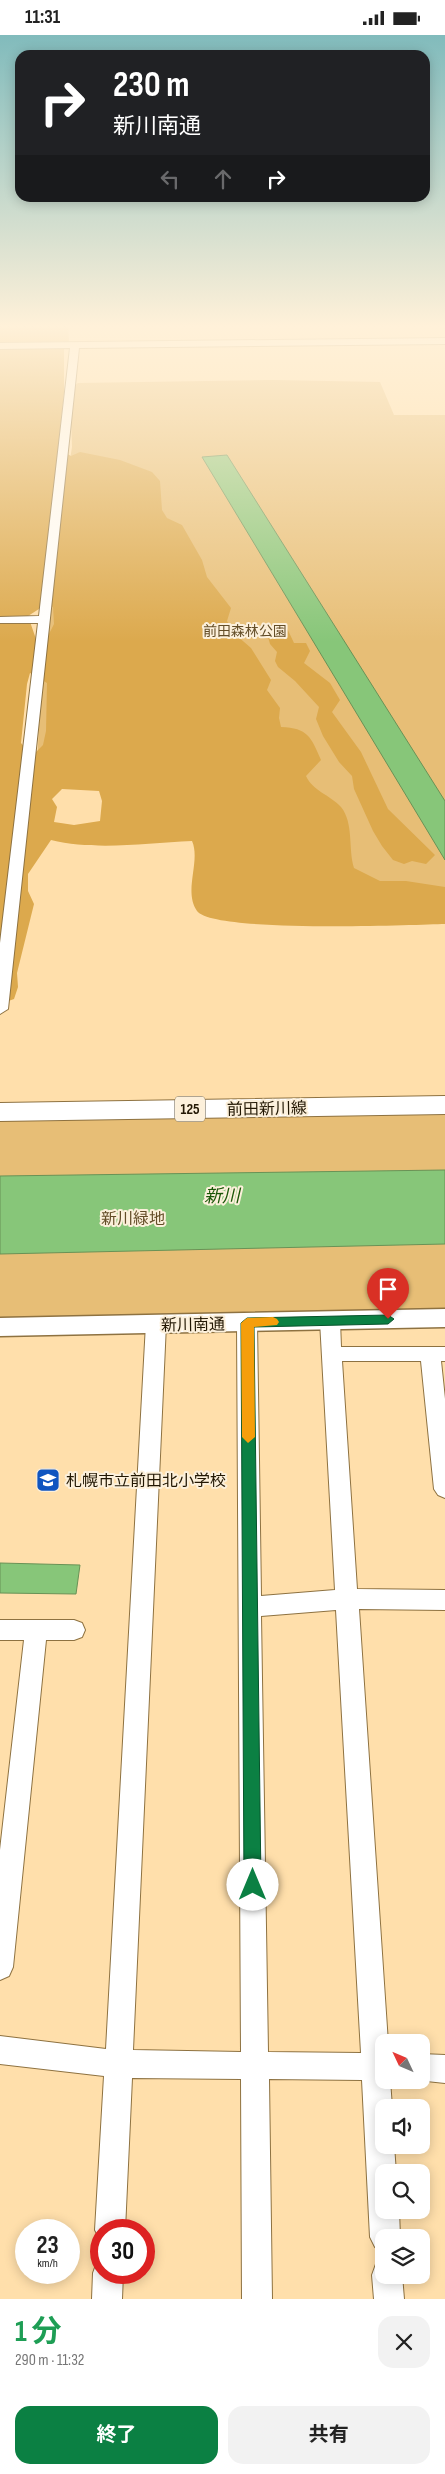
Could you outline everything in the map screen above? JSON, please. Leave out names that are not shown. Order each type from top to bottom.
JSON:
[{"type":"main road","name":"前田新川線","points":[[0,1097],[445,1091]]},
{"type":"main road","name":"前田新川線","points":[[0,1112],[445,1105]]},
{"type":"street","points":[[0,1009],[65,431]]},
{"type":"street","points":[[0,620],[44,619]]},
{"type":"street","name":"新川南通","points":[[0,1327],[445,1318]]},
{"type":"street","points":[[330,1321],[347,1599],[378,2034]]},
{"type":"street","points":[[247,1323],[257,2299]]},
{"type":"street","points":[[110,2219],[156,1325]]},
{"type":"street","points":[[332,1354],[438,1354],[445,1489]]},
{"type":"street","points":[[250,1607],[347,1599],[445,1600]]},
{"type":"street","points":[[0,1630],[74,1630]]},
{"type":"street","points":[[0,1967],[36,1630]]},
{"type":"street","points":[[0,2051],[117,2064],[375,2067]]},
{"type":"street","points":[[430,2068],[445,2069]]},
{"type":"street","points":[[381,2089],[383,2164]]},
{"type":"street","points":[[107,2299],[108,2284]]},
{"type":"street","points":[[388,2284],[389,2299]]},
{"type":"green space","name":"前田森林公園","points":[[71,431],[445,431],[445,912],[204,838],[110,780],[36,782],[45,616],[72,447]]},
{"type":"green space","name":"新川緑地","points":[[445,1113],[445,1311],[0,1320],[0,1120]]},
{"type":"shaded area","points":[[0,431],[60,431],[58,449],[71,456],[80,452],[120,460],[152,472],[160,481],[162,510],[167,518],[182,525],[202,560],[207,577],[231,608],[227,621],[236,635],[251,648],[271,680],[267,690],[280,708],[279,718],[281,727],[297,729],[303,732],[314,745],[321,760],[306,776],[317,789],[337,803],[345,813],[348,821],[354,868],[380,881],[406,881],[445,887],[445,924],[273,925],[211,918],[197,911],[193,903],[192,885],[195,858],[192,841],[103,846],[51,840],[28,874],[28,891],[34,904],[17,973],[18,987],[14,999],[0,1004]],"holes":[[[42,602],[53,607],[54,624],[49,634],[36,639],[28,616],[39,609]],[[30,673],[47,683],[46,731],[43,745],[32,756],[21,743],[27,684]],[[62,789],[99,791],[102,801],[100,821],[74,825],[54,822],[57,807],[52,799]]]},
{"type":"shaded area","points":[[285,624],[294,643],[306,643],[310,651],[304,663],[330,683],[340,700],[332,712],[361,752],[388,809],[435,855],[426,864],[412,861],[404,864],[393,860],[373,831],[354,789],[352,776],[339,762],[323,736],[316,719],[319,707],[295,681],[278,667],[275,661],[277,652],[270,644],[266,630]]},
{"type":"water","points":[[227,455],[445,801],[445,860],[202,457]]},
{"type":"water","name":"新川","points":[[445,1170],[445,1244],[0,1254],[0,1176]]},
{"type":"water","points":[[0,1563],[80,1565],[76,1594],[0,1593]]},
{"type":"slow traffic","points":[[248,1437],[247,1323],[273,1322]]},
{"type":"place","name":"札幌市立前田北小学校","points":[[48,1480]]},
{"type":"route","points":[[253,1885],[247,1323],[388,1319]]}]
